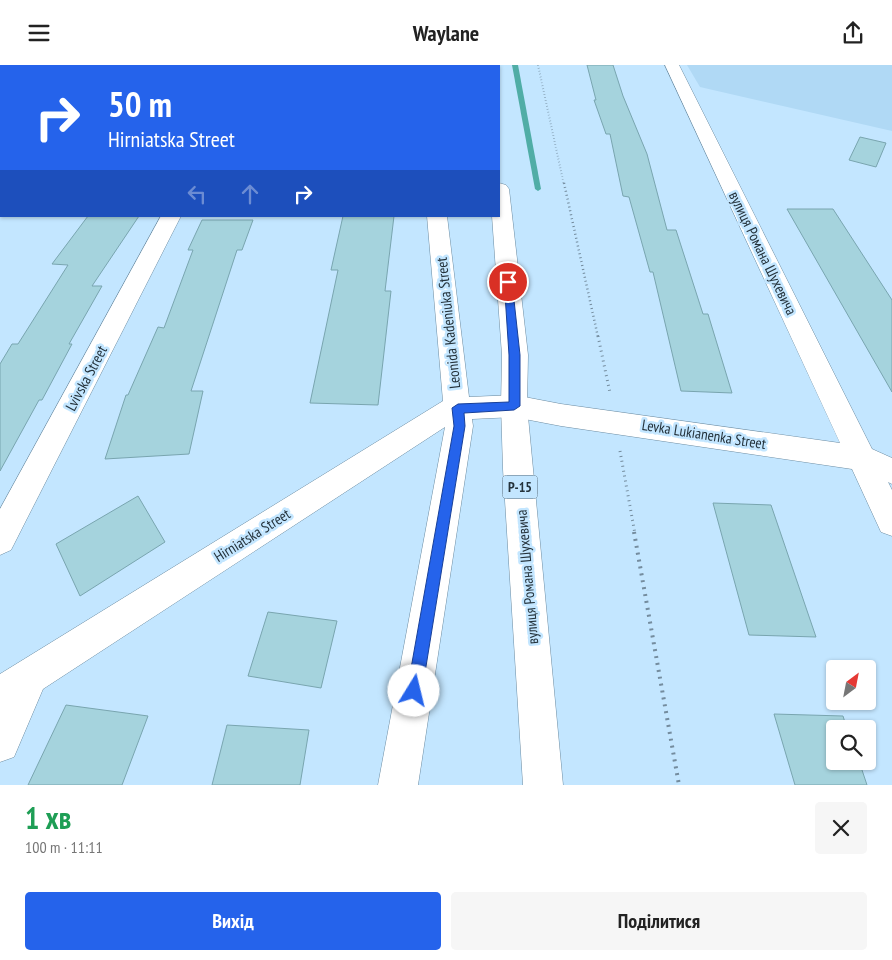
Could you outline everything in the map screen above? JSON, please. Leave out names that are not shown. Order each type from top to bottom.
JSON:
[{"type":"street","name":"вулиця Романа Шухевича","points":[[672,65],[892,521]]},
{"type":"street","name":"вулиця Романа Шухевича","points":[[500,199],[515,355],[514,406],[543,785]]},
{"type":"street","name":"Lvivska Street","points":[[0,540],[170,217]]},
{"type":"street","name":"Leonida Kadeniuka Street","points":[[398,785],[459,426],[437,217]]},
{"type":"street","name":"Levka Lukianenka Street","points":[[514,406],[562,415],[862,458],[892,471]]},
{"type":"street","name":"Hirniatska Street","points":[[0,695],[443,414],[458,408],[514,406]]},
{"type":"street","points":[[0,743],[30,676]]},
{"type":"shaded area","points":[[687,65],[892,65],[892,131],[700,87]]},
{"type":"building","points":[[587,65],[613,65],[623,96],[647,154],[667,230],[676,230],[703,314],[708,314],[732,393],[681,391],[653,272],[650,272],[629,197],[623,196],[610,134],[606,134],[594,100],[596,100]]},
{"type":"building","points":[[860,137],[886,143],[876,167],[849,160]]},
{"type":"building","points":[[787,209],[833,209],[892,300],[892,392]]},
{"type":"building","points":[[87,217],[138,217],[92,286],[102,286],[69,344],[72,344],[42,400],[39,400],[0,471],[0,364],[12,344],[18,344],[68,265],[52,264]]},
{"type":"building","points":[[343,217],[394,217],[385,291],[391,291],[378,405],[310,403],[338,270],[331,270]]},
{"type":"building","points":[[202,220],[253,220],[242,250],[237,250],[191,391],[203,391],[189,454],[105,459],[126,395],[128,395],[158,327],[164,328],[193,250],[188,250]]},
{"type":"building","points":[[138,496],[165,542],[80,596],[56,544]]},
{"type":"building","points":[[713,503],[771,505],[816,637],[749,635]]},
{"type":"building","points":[[268,612],[337,621],[321,688],[248,676]]},
{"type":"building","points":[[66,705],[148,716],[122,785],[28,785]]},
{"type":"building","points":[[774,714],[843,716],[844,720],[826,720],[826,770],[862,770],[867,785],[795,785]]},
{"type":"building","points":[[227,725],[309,730],[300,785],[212,785]]},
{"type":"waterway","points":[[515,65],[538,189]]},
{"type":"route","points":[[414,691],[459,426],[458,408],[514,406],[515,355],[508,282]]}]
